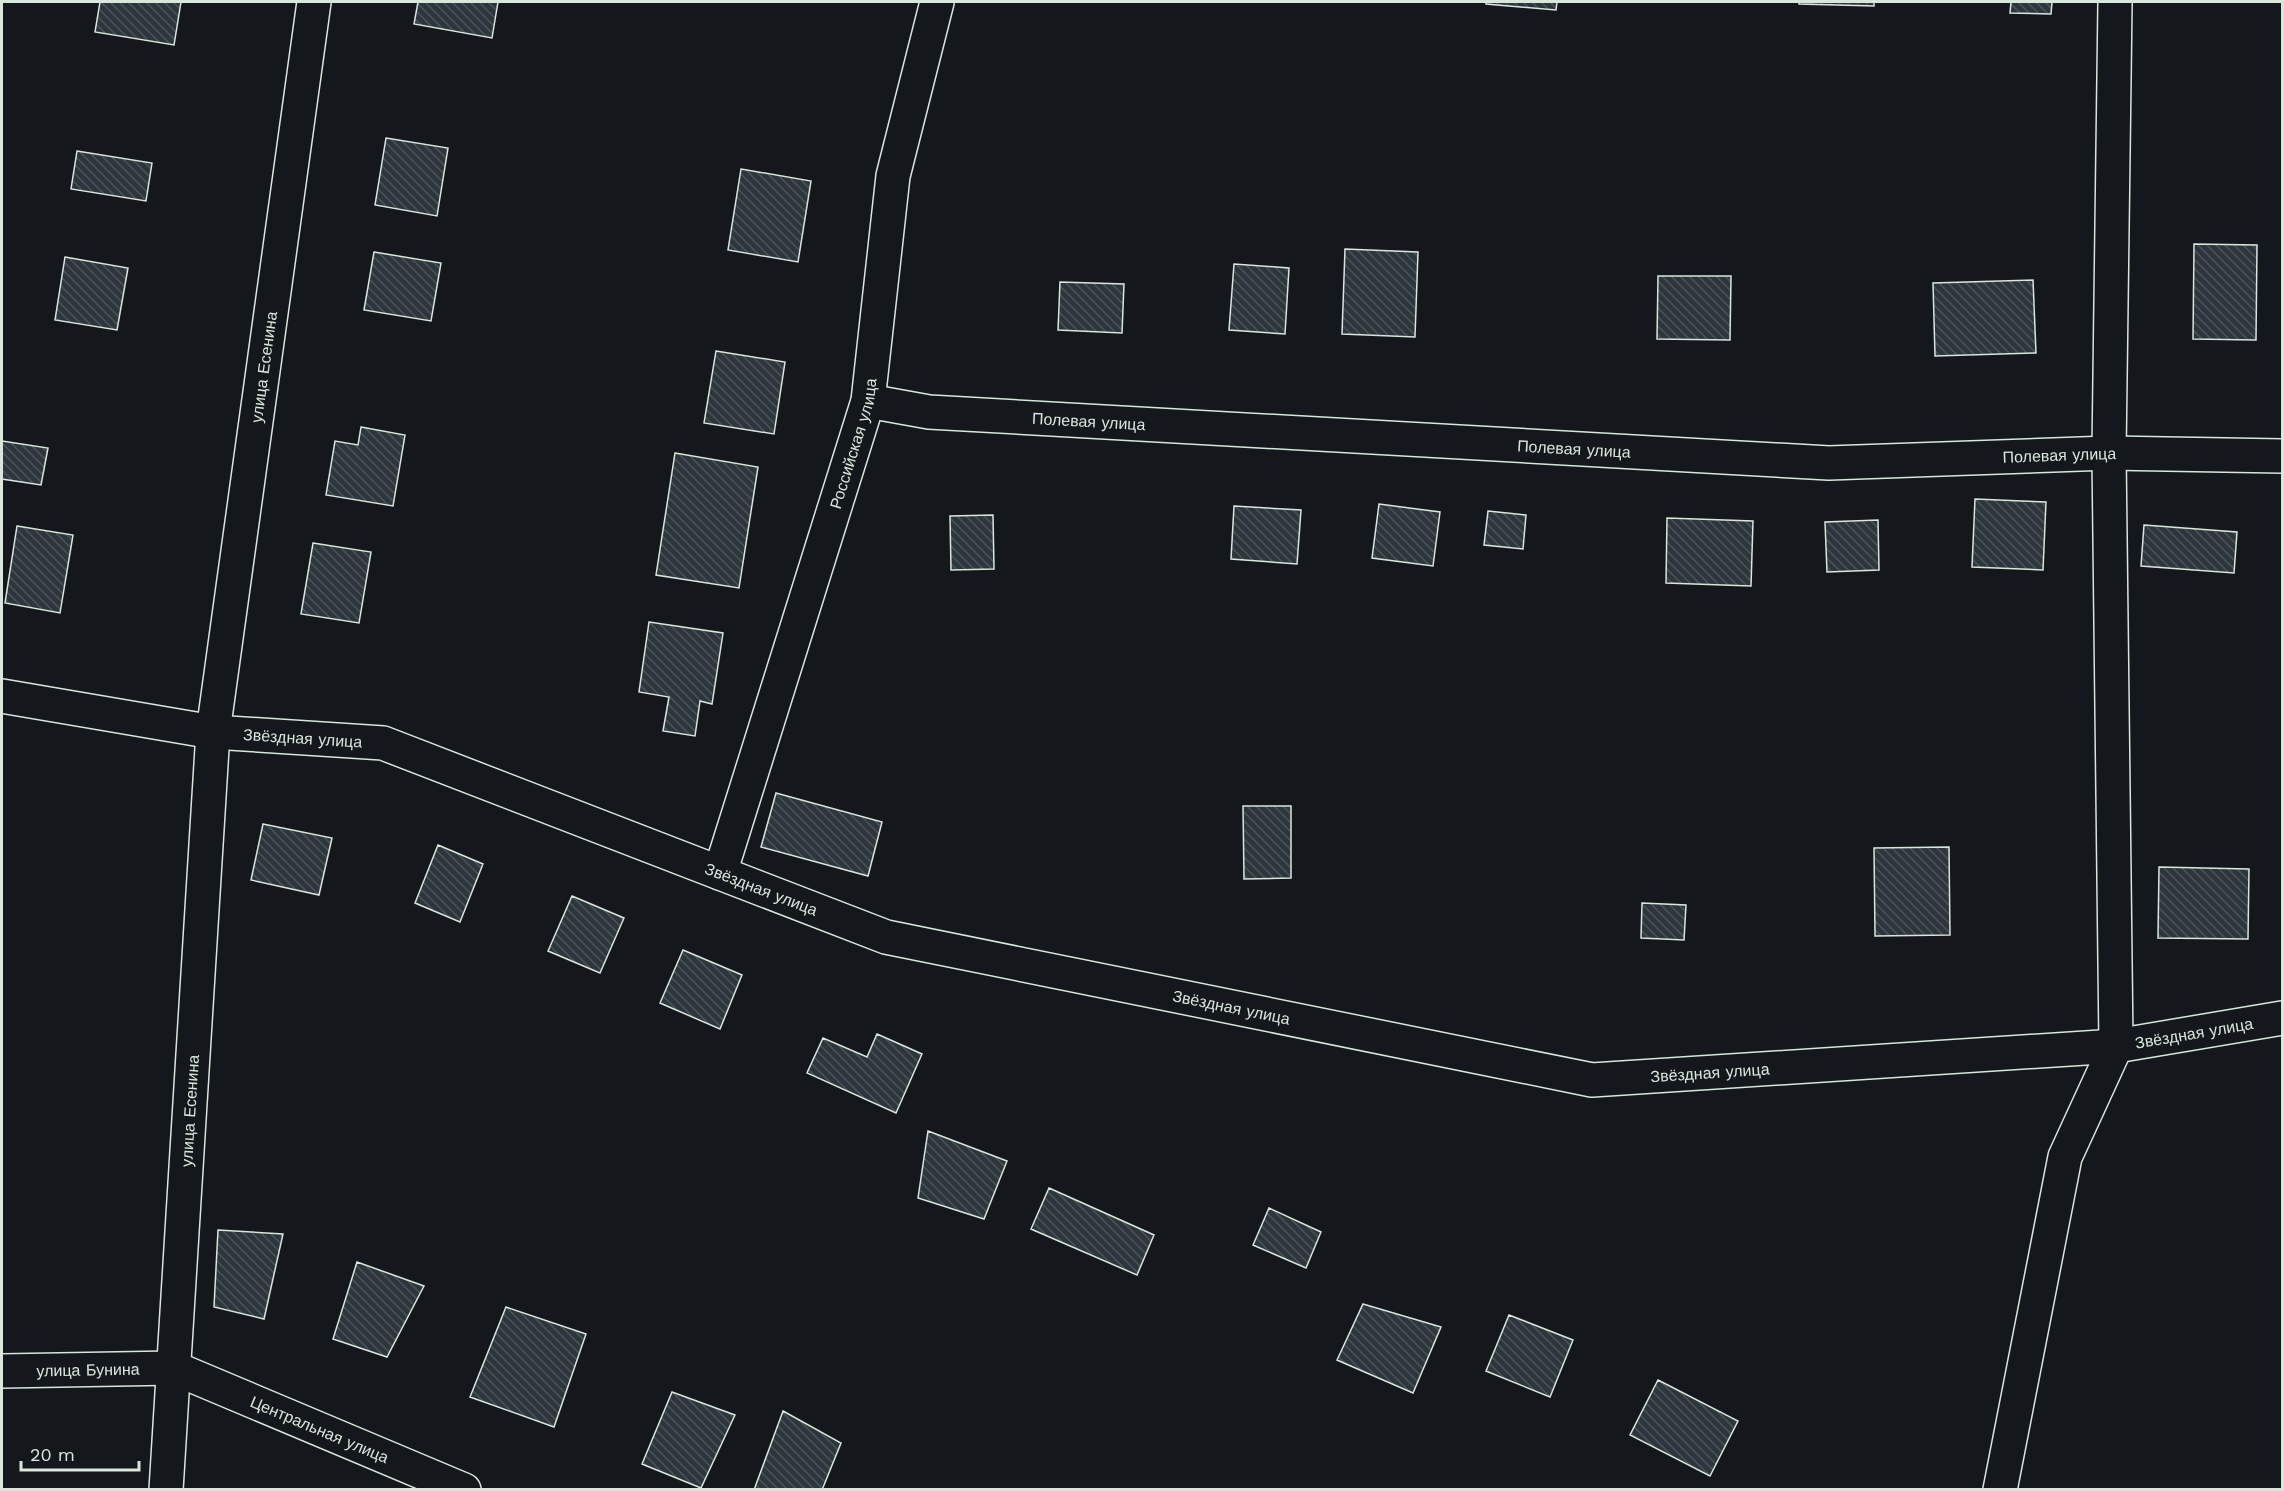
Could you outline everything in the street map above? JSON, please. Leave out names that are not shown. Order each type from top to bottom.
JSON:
[{"type":"street","name":"улица Есенина","points":[[166,1490],[213,732],[314,2]]},
{"type":"street","name":"Российская улица","points":[[720,873],[868,401],[893,176],[937,2]]},
{"type":"street","points":[[2000,1490],[2065,1157],[2116,1046],[2109,453],[2115,2]]},
{"type":"street","name":"Полевая улица","points":[[868,401],[928,412],[1829,463],[2109,453],[2283,456]]},
{"type":"street","points":[[2,696],[213,732]]},
{"type":"street","name":"Звёздная улица","points":[[213,732],[383,743],[886,937],[1592,1080],[2116,1046],[2283,1018]]},
{"type":"street","name":"улица Бунина","points":[[2,1371],[174,1368]]},
{"type":"street","name":"Центральная улица","points":[[174,1368],[464,1490]]},
{"type":"building","points":[[100,2],[181,2],[174,45],[95,32]]},
{"type":"building","points":[[418,2],[498,2],[492,38],[414,24]]},
{"type":"building","points":[[1486,2],[1557,2],[1556,10],[1486,4]]},
{"type":"building","points":[[1799,2],[1874,2],[1874,6],[1799,4]]},
{"type":"building","points":[[2011,2],[2052,2],[2051,14],[2010,13]]},
{"type":"building","points":[[386,138],[448,148],[437,216],[375,205]]},
{"type":"building","points":[[77,151],[152,163],[146,201],[71,189]]},
{"type":"building","points":[[741,169],[811,181],[798,262],[728,250]]},
{"type":"building","points":[[2194,244],[2257,245],[2256,340],[2193,339]]},
{"type":"building","points":[[1345,249],[1418,252],[1415,337],[1342,334]]},
{"type":"building","points":[[374,252],[441,263],[431,321],[364,310]]},
{"type":"building","points":[[65,257],[128,268],[117,330],[55,320]]},
{"type":"building","points":[[1234,264],[1289,268],[1285,334],[1229,330]]},
{"type":"building","points":[[1658,276],[1731,276],[1730,340],[1657,339]]},
{"type":"building","points":[[2033,280],[2036,353],[1935,356],[1933,283]]},
{"type":"building","points":[[1060,282],[1124,284],[1122,333],[1058,330]]},
{"type":"building","points":[[716,351],[785,362],[774,434],[704,423]]},
{"type":"building","points":[[361,427],[405,435],[393,506],[326,495],[335,441],[358,445]]},
{"type":"building","points":[[2,441],[48,448],[41,485],[2,479]]},
{"type":"building","points":[[675,453],[758,467],[739,588],[656,575]]},
{"type":"building","points":[[1975,499],[2046,502],[2043,570],[1972,567]]},
{"type":"building","points":[[1379,504],[1440,512],[1433,566],[1372,558]]},
{"type":"building","points":[[1234,506],[1301,510],[1297,564],[1231,559]]},
{"type":"building","points":[[1488,511],[1526,515],[1523,549],[1484,545]]},
{"type":"building","points":[[993,515],[994,569],[951,570],[950,516]]},
{"type":"building","points":[[1667,518],[1753,521],[1751,586],[1666,583]]},
{"type":"building","points":[[1878,520],[1879,570],[1827,572],[1825,522]]},
{"type":"building","points":[[2144,525],[2237,532],[2234,573],[2141,566]]},
{"type":"building","points":[[17,526],[73,535],[60,613],[5,603]]},
{"type":"building","points":[[313,543],[371,552],[359,623],[301,614]]},
{"type":"building","points":[[649,622],[723,633],[712,704],[700,701],[695,736],[663,731],[669,697],[639,692]]},
{"type":"building","points":[[776,793],[882,822],[868,876],[761,847]]},
{"type":"building","points":[[1243,806],[1291,806],[1291,878],[1244,879]]},
{"type":"building","points":[[263,824],[332,838],[319,895],[251,880]]},
{"type":"building","points":[[438,845],[483,864],[460,922],[415,903]]},
{"type":"building","points":[[1949,847],[1950,935],[1875,936],[1874,848]]},
{"type":"building","points":[[2159,867],[2249,869],[2248,939],[2158,938]]},
{"type":"building","points":[[572,896],[624,918],[600,973],[548,951]]},
{"type":"building","points":[[1642,903],[1686,905],[1684,940],[1641,938]]},
{"type":"building","points":[[683,950],[742,975],[720,1029],[660,1003]]},
{"type":"building","points":[[877,1034],[922,1054],[896,1113],[807,1073],[823,1038],[867,1057]]},
{"type":"building","points":[[928,1131],[1007,1161],[984,1219],[918,1198]]},
{"type":"building","points":[[1049,1188],[1154,1235],[1137,1275],[1031,1229]]},
{"type":"building","points":[[1269,1208],[1321,1232],[1306,1268],[1253,1245]]},
{"type":"building","points":[[218,1230],[283,1234],[264,1319],[214,1307]]},
{"type":"building","points":[[357,1262],[424,1286],[387,1357],[333,1339]]},
{"type":"building","points":[[1363,1304],[1441,1327],[1413,1393],[1337,1360]]},
{"type":"building","points":[[506,1307],[586,1334],[554,1427],[470,1397]]},
{"type":"building","points":[[1509,1315],[1573,1340],[1550,1397],[1486,1371]]},
{"type":"building","points":[[1658,1380],[1738,1421],[1710,1476],[1630,1435]]},
{"type":"building","points":[[672,1392],[735,1415],[701,1488],[642,1464]]},
{"type":"building","points":[[783,1411],[841,1443],[822,1490],[754,1490]]}]
